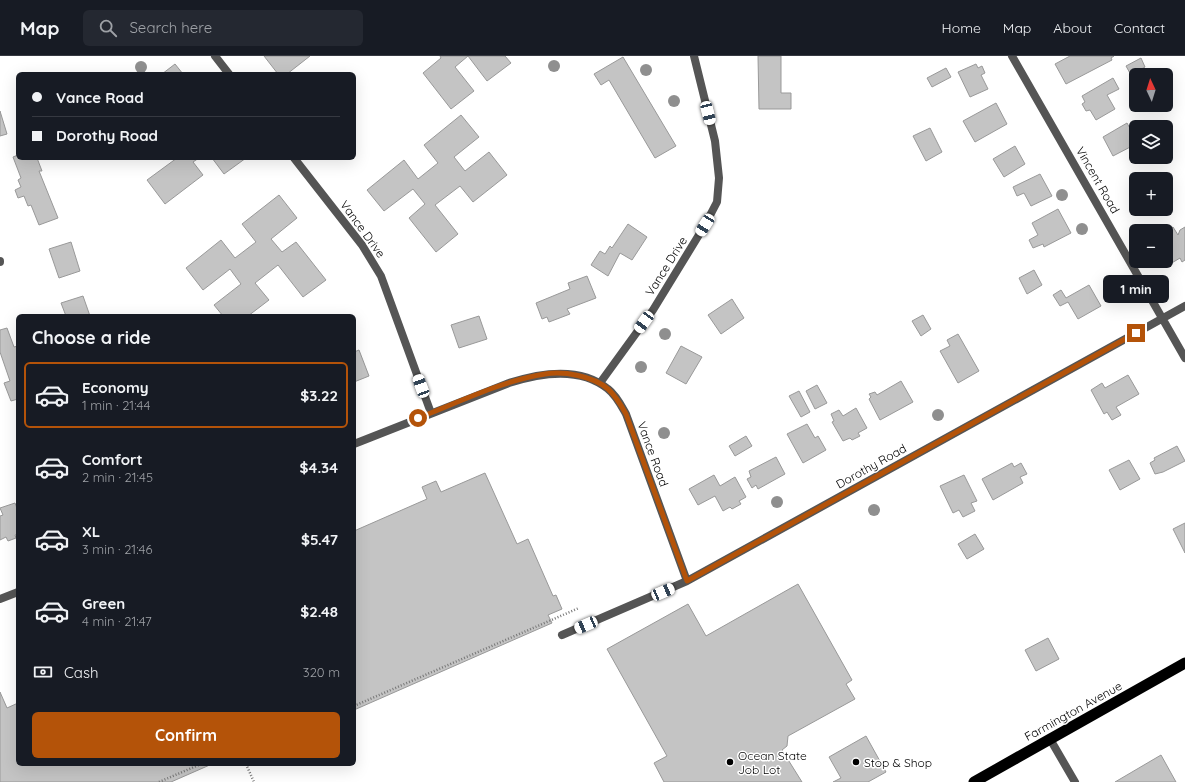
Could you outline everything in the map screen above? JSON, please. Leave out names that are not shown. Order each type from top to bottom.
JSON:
[{"type":"highway","name":"Farmington Avenue","points":[[974,782],[1185,663]]},
{"type":"street","points":[[215,56],[227,72]]},
{"type":"street","name":"Vance Drive","points":[[600,383],[653,310],[705,225],[717,202],[719,178],[715,141],[694,56]]},
{"type":"street","name":"Vincent Road","points":[[1012,56],[1185,358]]},
{"type":"street","name":"Vance Drive","points":[[296,160],[362,246],[381,276],[431,413]]},
{"type":"street","name":"Dorothy Road","points":[[562,635],[687,581],[1185,306]]},
{"type":"street","name":"Vance Road","points":[[356,443],[509,383],[546,373],[578,376],[600,383],[616,397],[626,414],[687,581]]},
{"type":"street","points":[[0,598],[16,593]]},
{"type":"street","points":[[1050,739],[1075,782]]},
{"type":"path","points":[[356,705],[579,608]]},
{"type":"path","points":[[159,782],[195,766]]},
{"type":"path","points":[[247,766],[254,782]]},
{"type":"building","points":[[264,56],[310,56],[290,72],[276,72]]},
{"type":"building","points":[[440,56],[468,56],[455,67],[474,91],[451,109],[423,73],[441,58]]},
{"type":"building","points":[[468,56],[505,56],[511,63],[487,81]]},
{"type":"building","points":[[758,56],[781,56],[781,93],[791,93],[791,109],[759,109]]},
{"type":"building","points":[[1070,56],[1114,56],[1111,58],[1112,60],[1066,84],[1055,64]]},
{"type":"building","points":[[623,57],[676,146],[655,158],[609,80],[601,85],[594,74]]},
{"type":"building","points":[[1141,58],[1145,67],[1129,68],[1129,71],[1126,66]]},
{"type":"building","points":[[175,64],[181,72],[165,72]]},
{"type":"building","points":[[976,64],[978,68],[982,66],[985,73],[981,75],[988,89],[970,97],[958,72]]},
{"type":"building","points":[[946,68],[951,77],[932,87],[927,78]]},
{"type":"building","points":[[1113,78],[1119,89],[1107,95],[1115,109],[1096,120],[1090,110],[1086,111],[1082,104],[1085,102],[1082,96]]},
{"type":"building","points":[[996,103],[1007,124],[975,142],[963,121]]},
{"type":"building","points":[[0,111],[7,134],[0,136]]},
{"type":"building","points":[[461,115],[479,137],[454,157],[465,171],[489,152],[507,175],[473,202],[460,186],[435,205],[458,234],[436,252],[409,218],[425,204],[413,189],[384,211],[367,190],[404,160],[418,179],[438,163],[424,145]]},
{"type":"building","points":[[1127,123],[1129,127],[1129,148],[1113,156],[1103,137]]},
{"type":"building","points":[[930,128],[942,152],[926,161],[913,136]]},
{"type":"building","points":[[1015,146],[1025,164],[1004,177],[993,159]]},
{"type":"building","points":[[16,156],[16,160],[38,160],[42,171],[39,171],[58,218],[39,225],[31,205],[28,206],[24,196],[18,198],[15,190],[21,187],[18,180],[21,178],[13,157]]},
{"type":"building","points":[[174,160],[196,160],[193,162],[203,175],[165,204],[147,180]]},
{"type":"building","points":[[214,160],[243,160],[224,174]]},
{"type":"building","points":[[1040,174],[1052,196],[1031,206],[1024,193],[1017,196],[1013,187]]},
{"type":"building","points":[[279,195],[297,218],[271,239],[282,252],[296,242],[326,280],[303,297],[278,265],[255,283],[269,300],[251,314],[221,314],[214,305],[241,284],[230,269],[203,290],[186,268],[221,240],[235,258],[256,242],[242,224]]},
{"type":"building","points":[[1058,209],[1071,233],[1044,247],[1043,244],[1033,248],[1029,240],[1038,235],[1032,223]]},
{"type":"building","points":[[628,224],[647,237],[632,260],[620,253],[608,276],[591,265],[600,251],[605,254],[610,246],[612,248]]},
{"type":"building","points":[[1173,227],[1178,235],[1180,230],[1185,227],[1185,260],[1182,262],[1180,258],[1173,262]]},
{"type":"building","points":[[71,242],[80,271],[59,278],[49,249]]},
{"type":"building","points":[[1034,270],[1042,285],[1027,294],[1019,278]]},
{"type":"building","points":[[587,276],[596,298],[567,309],[570,314],[549,322],[547,317],[542,319],[536,303],[570,289],[568,283]]},
{"type":"building","points":[[1089,285],[1101,306],[1078,319],[1068,302],[1060,306],[1053,295],[1061,290],[1066,298]]},
{"type":"building","points":[[83,296],[89,314],[65,314],[61,303]]},
{"type":"building","points":[[732,299],[744,318],[721,334],[708,315]]},
{"type":"building","points":[[923,315],[931,329],[921,336],[912,321]]},
{"type":"building","points":[[479,316],[487,339],[459,348],[451,325]]},
{"type":"building","points":[[7,328],[14,347],[16,346],[16,400],[11,401],[4,383],[10,381],[0,352],[0,330]]},
{"type":"building","points":[[958,334],[979,371],[958,383],[940,351],[950,346],[947,340]]},
{"type":"building","points":[[681,346],[702,357],[686,384],[666,373]]},
{"type":"building","points":[[359,350],[369,376],[356,381],[356,351]]},
{"type":"building","points":[[1128,375],[1139,394],[1116,407],[1121,415],[1112,420],[1107,412],[1104,414],[1091,390],[1102,383],[1105,388]]},
{"type":"building","points":[[901,381],[913,402],[880,420],[869,399],[871,397],[869,394],[875,392],[877,395]]},
{"type":"building","points":[[817,385],[827,403],[815,409],[806,391]]},
{"type":"building","points":[[799,391],[810,412],[801,417],[789,396]]},
{"type":"building","points":[[856,408],[867,428],[858,433],[860,436],[852,440],[850,438],[843,441],[832,422],[834,421],[831,414],[839,410],[843,416]]},
{"type":"building","points":[[807,424],[815,438],[818,436],[826,450],[803,463],[787,434]]},
{"type":"building","points":[[746,436],[752,446],[735,456],[729,446]]},
{"type":"building","points":[[1177,446],[1185,461],[1163,472],[1155,474],[1150,463],[1155,460],[1154,458]]},
{"type":"building","points":[[776,457],[785,474],[758,489],[756,485],[752,488],[747,479],[751,477],[749,471]]},
{"type":"building","points":[[1129,460],[1140,479],[1120,490],[1109,470]]},
{"type":"building","points":[[1012,463],[1014,467],[1021,463],[1027,474],[1020,477],[1023,483],[993,500],[982,479]]},
{"type":"building","points":[[485,473],[517,544],[528,539],[553,596],[556,595],[562,609],[548,615],[552,623],[356,709],[356,530],[427,499],[422,487],[436,481],[441,492]]},
{"type":"building","points":[[714,475],[720,486],[735,477],[746,497],[739,501],[741,504],[732,509],[730,507],[723,511],[715,496],[698,505],[689,489]]},
{"type":"building","points":[[964,475],[977,501],[971,503],[975,511],[963,517],[959,510],[953,513],[940,486]]},
{"type":"building","points":[[15,503],[16,538],[8,541],[6,537],[0,540],[0,516],[3,515],[0,508]]},
{"type":"building","points":[[1185,523],[1185,553],[1173,529]]},
{"type":"building","points":[[975,534],[984,549],[967,559],[958,544]]},
{"type":"building","points":[[798,584],[852,680],[846,684],[855,699],[788,736],[787,746],[782,750],[802,782],[664,782],[654,763],[667,756],[607,649],[688,604],[706,636]]},
{"type":"building","points":[[1048,638],[1059,659],[1036,671],[1025,650]]},
{"type":"building","points":[[0,692],[7,708],[16,704],[16,766],[207,766],[171,782],[0,782]]},
{"type":"building","points":[[866,736],[886,772],[868,782],[833,782],[841,778],[829,757]]},
{"type":"building","points":[[1161,755],[1176,782],[1115,782]]},
{"type":"place","name":"Ocean State Job Lot","points":[[730,762]]},
{"type":"place","name":"Stop & Shop","points":[[856,762]]},
{"type":"route","points":[[418,418],[509,383],[546,373],[561,373],[578,376],[600,383],[616,397],[626,414],[687,581],[1136,333]]}]
